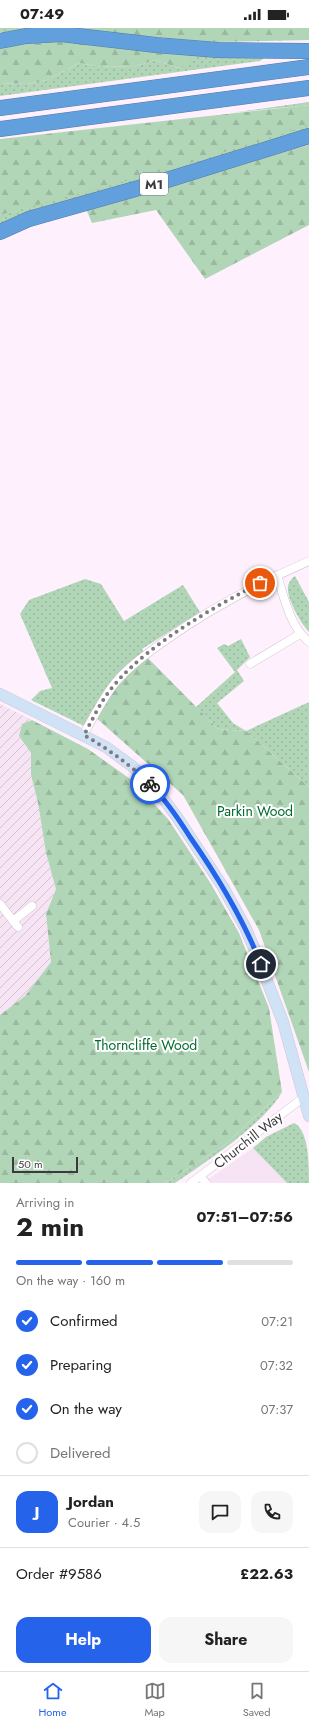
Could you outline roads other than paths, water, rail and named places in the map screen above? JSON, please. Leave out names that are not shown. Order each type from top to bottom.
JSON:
[{"type":"highway","points":[[0,41],[26,36],[61,34],[156,46],[218,50],[309,51]]},
{"type":"highway","points":[[0,108],[309,67]]},
{"type":"highway","points":[[0,129],[309,88]]},
{"type":"highway","name":"M1","points":[[0,232],[35,218],[167,180],[309,136]]},
{"type":"street","points":[[84,735],[102,701],[116,682],[145,655],[190,624],[260,583],[277,574],[309,561]]},
{"type":"street","points":[[277,574],[287,607],[300,634],[309,642]]},
{"type":"street","points":[[250,664],[300,634]]},
{"type":"street","points":[[2,698],[84,735],[106,747],[132,766],[159,793],[224,887],[256,950],[283,1022],[309,1116]]},
{"type":"street","points":[[0,904],[15,924],[32,906]]},
{"type":"street","name":"Churchill Way","points":[[191,1183],[203,1180],[304,1097]]},
{"type":"park label","name":"Parkin Wood","points":[[255,811]]},
{"type":"park label","name":"Thorncliffe Wood","points":[[146,1045]]}]
